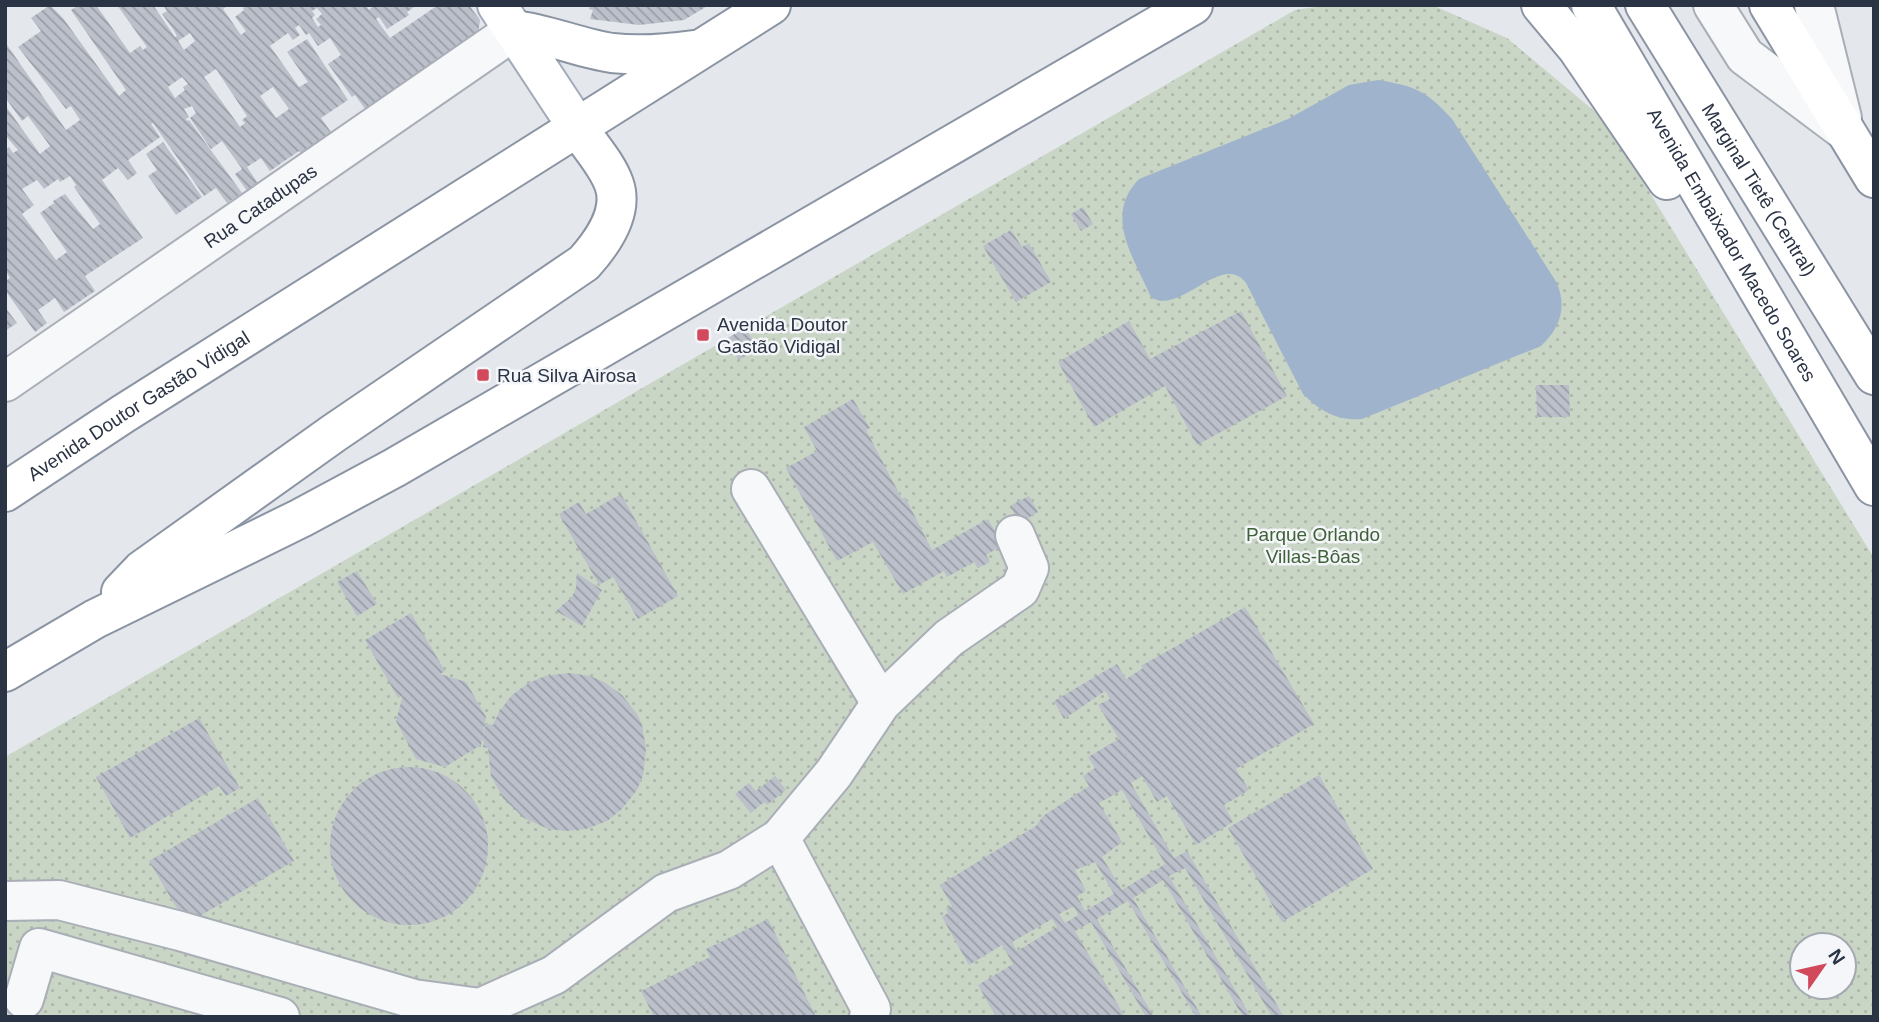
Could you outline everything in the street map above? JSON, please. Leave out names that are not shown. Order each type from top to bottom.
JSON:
[{"type":"main road","name":"Avenida Doutor Gastão Vidigal","points":[[5,492],[123,414],[771,5]]},
{"type":"main road","points":[[5,672],[96,619],[301,518],[394,468],[1193,5]]},
{"type":"main road","points":[[1541,5],[1577,48],[1685,207],[1746,266]]},
{"type":"main road","name":"Avenida Embaixador Macedo Soares","points":[[1591,5],[1874,485]]},
{"type":"main road","name":"Marginal Tietê (Central)","points":[[1645,5],[1868,367],[1874,403]]},
{"type":"main road","points":[[1769,5],[1874,178]]},
{"type":"main road","points":[[506,18],[538,33],[609,52],[655,55],[700,49]]},
{"type":"main road","points":[[96,619],[142,570],[334,433],[559,282],[584,263],[599,246],[608,231],[616,197],[614,183],[506,18]]},
{"type":"street","points":[[1713,5],[1745,56],[1844,131]]},
{"type":"street","points":[[1814,5],[1844,131]]},
{"type":"street","name":"Rua Catadupas","points":[[5,382],[506,18]]},
{"type":"street","points":[[751,489],[881,703]]},
{"type":"street","points":[[5,901],[59,900],[180,931],[414,999],[480,1008],[554,975],[666,893],[729,870],[780,838],[834,773],[881,703],[949,638],[1020,589],[1028,568],[1016,535]]},
{"type":"street","points":[[780,838],[871,1009],[869,1017]]},
{"type":"street","points":[[24,999],[39,948],[280,1017]]},
{"type":"green space","name":"Parque Orlando Villas-Bôas","points":[[1330,5],[1432,5],[1507,38],[1605,120],[1874,558],[1874,1017],[5,1017],[5,757],[1295,10]]},
{"type":"water","points":[[1378,80],[1420,91],[1452,119],[1557,283],[1561,309],[1557,325],[1541,346],[1362,419],[1353,419],[1330,414],[1303,394],[1246,283],[1236,275],[1225,274],[1175,299],[1162,301],[1151,297],[1125,237],[1123,208],[1128,193],[1139,179],[1288,119],[1349,85]]},
{"type":"building","points":[[50,5],[63,18],[119,96],[126,90],[71,10],[79,5],[96,5],[130,53],[140,46],[143,50],[147,47],[117,5],[153,5],[175,37],[177,36],[162,14],[167,11],[163,5],[229,5],[223,9],[241,35],[246,31],[235,17],[246,5],[366,5],[369,10],[371,5],[417,5],[407,12],[409,15],[387,29],[379,17],[376,19],[390,38],[438,5],[469,5],[480,20],[478,35],[368,113],[355,95],[352,97],[328,64],[341,55],[330,38],[318,46],[299,25],[295,28],[300,35],[293,40],[288,33],[270,46],[299,87],[308,82],[287,52],[307,39],[348,100],[321,118],[331,132],[301,153],[299,151],[270,171],[261,158],[247,167],[259,185],[248,192],[235,174],[242,169],[222,141],[211,149],[190,118],[196,113],[192,106],[184,109],[189,117],[187,121],[189,120],[242,193],[227,203],[216,188],[204,196],[153,123],[151,124],[160,137],[128,160],[137,173],[128,180],[118,168],[102,180],[143,238],[85,276],[95,291],[64,312],[55,298],[38,310],[47,323],[35,332],[5,290],[5,281],[10,278],[5,270],[5,150],[9,147],[13,153],[18,150],[5,135],[5,105],[40,154],[50,146],[28,116],[22,121],[7,100],[5,101],[5,42],[66,130],[80,120],[71,106],[66,109],[18,47],[41,31],[31,18]],"holes":[[[317,8],[322,14],[316,19],[321,25],[318,27],[312,18],[315,15],[312,11]],[[190,33],[195,41],[184,50],[178,41]],[[216,69],[247,116],[242,120],[245,123],[240,127],[204,77]],[[182,77],[188,84],[175,98],[168,87]],[[273,87],[289,109],[276,118],[260,96]],[[70,176],[76,185],[74,187],[100,224],[93,229],[65,194],[53,201],[56,205],[54,203],[40,213],[67,252],[56,260],[22,214],[34,205],[22,189],[37,180],[44,189],[58,179],[60,182]]]},
{"type":"building","points":[[590,5],[709,5],[684,20],[639,25],[590,19],[593,10],[589,9]]},
{"type":"building","points":[[163,142],[202,197],[176,215],[148,176],[157,170],[146,154]]},
{"type":"building","points":[[1083,207],[1093,224],[1081,231],[1071,214]]},
{"type":"building","points":[[1011,230],[1022,247],[1029,243],[1051,282],[1016,302],[983,246]]},
{"type":"building","points":[[5,307],[17,323],[5,331]]},
{"type":"building","points":[[1241,311],[1287,396],[1197,445],[1165,386],[1094,427],[1058,362],[1129,321],[1150,359]]},
{"type":"building","points":[[745,328],[758,348],[739,360],[726,339]]},
{"type":"building","points":[[1536,385],[1569,385],[1570,417],[1537,417]]},
{"type":"building","points":[[853,399],[870,428],[866,430],[902,499],[905,497],[932,550],[988,519],[1003,545],[986,555],[990,562],[978,568],[974,562],[947,577],[944,571],[903,594],[873,542],[837,561],[786,468],[817,451],[804,427]]},
{"type":"building","points":[[621,494],[678,596],[638,619],[613,577],[599,585],[559,514],[579,502],[586,514]]},
{"type":"building","points":[[1029,496],[1038,512],[1020,523],[1010,506]]},
{"type":"building","points":[[357,571],[377,604],[357,616],[337,582]]},
{"type":"building","points":[[577,573],[602,590],[582,626],[556,611],[572,597]]},
{"type":"building","points":[[1245,607],[1314,724],[1236,769],[1249,790],[1224,805],[1233,822],[1196,845],[1167,796],[1157,802],[1142,776],[1131,783],[1174,858],[1187,851],[1284,1017],[1272,1017],[1185,868],[1169,876],[1251,1017],[1243,1017],[1163,880],[1133,898],[1202,1017],[1196,1017],[1128,901],[1097,919],[1154,1017],[1146,1017],[1091,922],[1075,931],[1125,1017],[996,1017],[978,985],[1013,964],[1002,945],[969,965],[942,917],[948,913],[946,909],[952,906],[940,885],[1036,826],[1043,816],[1089,786],[1083,776],[1095,768],[1088,757],[1119,739],[1098,705],[1110,699],[1105,691],[1064,719],[1054,701],[1117,664],[1126,679],[1143,668],[1141,666]],"holes":[[[1122,790],[1165,864],[1122,890],[1102,857],[1122,842],[1099,803]],[[1095,862],[1114,894],[1085,911],[1077,896],[1086,891],[1075,870]],[[1074,906],[1078,915],[1065,923],[1059,914]],[[1052,919],[1057,927],[1017,951],[1012,942]]]},
{"type":"building","points":[[411,613],[445,671],[440,674],[466,682],[486,717],[483,737],[486,724],[493,725],[512,695],[545,676],[569,673],[590,676],[622,695],[642,725],[646,749],[643,775],[637,790],[622,809],[607,821],[586,829],[548,829],[524,818],[503,798],[491,776],[488,748],[483,747],[484,741],[445,767],[416,759],[396,721],[403,695],[398,698],[365,640]]},
{"type":"building","points":[[199,718],[240,788],[226,796],[219,786],[130,838],[96,777]]},
{"type":"building","points":[[409,767],[439,773],[465,790],[482,816],[488,846],[482,876],[465,902],[439,919],[409,925],[379,919],[353,902],[336,876],[330,846],[336,816],[353,790],[379,773]]},
{"type":"building","points":[[1319,775],[1373,869],[1282,922],[1228,828]]},
{"type":"building","points":[[775,776],[786,790],[767,805],[764,802],[751,813],[735,794],[749,783],[756,791]]},
{"type":"building","points":[[258,798],[294,861],[186,924],[149,861]]},
{"type":"building","points":[[768,919],[816,1017],[654,1017],[641,991],[710,957],[706,949]]},
{"type":"place","name":"Avenida Doutor Gastão Vidigal","points":[[703,335]]},
{"type":"place","name":"Rua Silva Airosa","points":[[483,375]]}]
